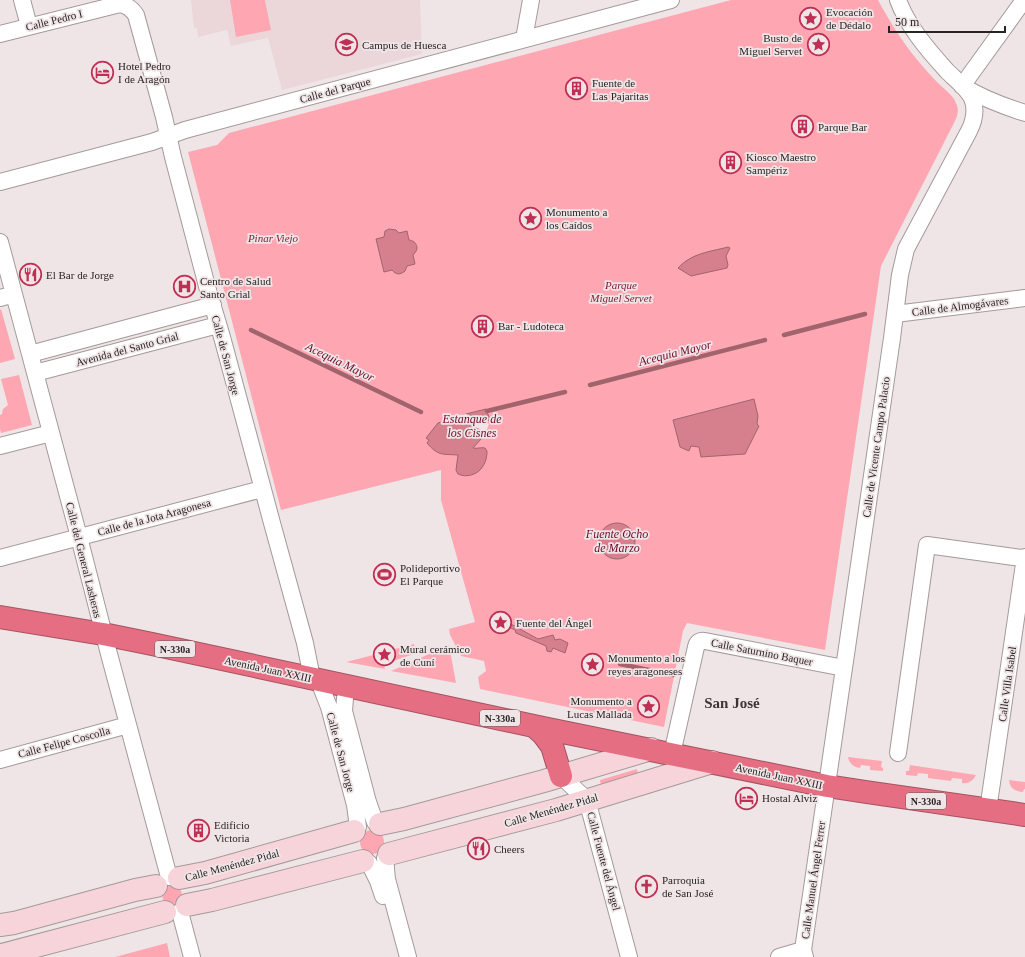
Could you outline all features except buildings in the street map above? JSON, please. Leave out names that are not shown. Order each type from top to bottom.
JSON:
[{"type":"highway","name":"Avenida Juan XXIII","points":[[0,617],[103,634],[534,726],[827,786],[1025,815]]},
{"type":"highway","points":[[534,726],[543,734],[552,746],[561,776]]},
{"type":"main road","name":"Calle Menéndez Pidal","points":[[0,925],[14,923],[168,880],[205,873],[367,826],[404,819],[651,750]]},
{"type":"main road","name":"Calle Menéndez Pidal","points":[[1,956],[212,900],[377,859],[556,810],[712,762]]},
{"type":"main road","points":[[367,826],[385,827],[389,831],[391,837],[392,848],[377,859],[358,858],[354,854],[352,848],[352,837],[367,826]]},
{"type":"main road","points":[[168,880],[184,881],[189,890],[190,900],[177,910],[157,906],[154,901],[154,896],[168,880]]},
{"type":"main road","points":[[0,933],[4,942],[4,948],[1,956]]},
{"type":"street","points":[[22,0],[29,26]]},
{"type":"street","points":[[524,39],[531,0]]},
{"type":"street","name":"Calle del Parque","points":[[0,182],[152,142],[185,130],[671,0]]},
{"type":"street","points":[[898,0],[901,9],[922,41],[962,86],[978,96],[1025,113]]},
{"type":"street","points":[[962,86],[1024,0]]},
{"type":"street","name":"Calle Pedro I","points":[[0,34],[120,4],[131,9]]},
{"type":"street","name":"Calle de San Jorge","points":[[131,9],[136,15],[164,117],[174,164],[212,305],[315,679],[329,707],[355,805],[367,826]]},
{"type":"street","name":"Calle de Vicente Campo Palacio","points":[[827,786],[900,274],[906,249],[973,123],[975,115],[972,99],[962,86]]},
{"type":"street","name":"Calle de Vicente Campo Palacio","points":[[973,123],[982,115],[994,109],[1007,107]]},
{"type":"street","name":"Calle del General Lasheras","points":[[0,242],[7,296],[30,354],[168,880]]},
{"type":"street","name":"Calle de Almogávares","points":[[895,314],[1025,298]]},
{"type":"street","name":"Avenida del Santo Grial","points":[[30,354],[212,305]]},
{"type":"street","name":"Avenida del Santo Grial","points":[[35,373],[218,324]]},
{"type":"street","points":[[0,446],[51,433]]},
{"type":"street","name":"Calle de la Jota Aragonesa","points":[[0,558],[262,489]]},
{"type":"street","points":[[898,753],[927,545],[1025,558]]},
{"type":"street","name":"Calle Villa Isabel","points":[[988,810],[1025,558]]},
{"type":"street","name":"Calle Saturnino Baquer","points":[[672,754],[696,644],[701,640],[844,668]]},
{"type":"street","name":"Calle de San Jorge","points":[[349,686],[345,698],[344,711],[368,802],[367,826]]},
{"type":"street","name":"Calle Felipe Coscolla","points":[[0,760],[128,725]]},
{"type":"street","name":"Calle Fuente del Ángel","points":[[561,776],[587,800],[629,957]]},
{"type":"street","name":"Calle Manuel Ángel Ferrer","points":[[779,957],[804,954],[827,786]]},
{"type":"street","points":[[377,859],[378,881],[399,957]]},
{"type":"street","points":[[377,859],[387,879],[408,957]]},
{"type":"street","points":[[177,910],[192,957]]},
{"type":"shaded area","name":"Campus de Huesca","points":[[191,0],[420,0],[422,54],[282,90],[268,38],[231,46],[227,30],[198,37],[197,28],[194,28]]},
{"type":"green space","points":[[230,0],[265,0],[271,30],[236,37]]},
{"type":"green space","name":"Parque Miguel Servet","points":[[731,0],[878,0],[892,24],[919,62],[953,97],[958,108],[955,121],[881,266],[825,650],[687,623],[683,631],[664,727],[480,689],[478,677],[486,671],[484,661],[461,656],[450,635],[449,629],[475,622],[441,500],[441,470],[281,510],[188,152],[217,145],[229,133]]},
{"type":"green space","points":[[1,309],[15,359],[0,363],[0,310]]},
{"type":"green space","points":[[19,375],[32,425],[1,433],[0,415],[2,414],[3,409],[8,405],[1,379]]},
{"type":"green space","points":[[414,644],[417,653],[390,662],[387,651]]},
{"type":"green space","points":[[449,645],[456,683],[391,671],[398,668]]},
{"type":"green space","points":[[381,653],[385,669],[346,662]]},
{"type":"green space","points":[[848,757],[882,761],[881,767],[883,768],[883,771],[870,770],[870,766],[861,765],[860,768],[855,767],[850,763]]},
{"type":"green space","points":[[910,765],[976,775],[970,782],[962,783],[962,779],[952,778],[951,781],[928,778],[928,774],[918,773],[917,776],[906,775],[906,771],[909,771]]},
{"type":"green space","points":[[637,769],[638,775],[601,786],[600,780]]},
{"type":"green space","points":[[1009,780],[1025,782],[1025,789],[1023,792],[1013,789],[1010,786]]},
{"type":"green space","points":[[372,830],[381,833],[384,842],[381,851],[372,854],[363,851],[360,842],[363,833]]},
{"type":"green space","points":[[172,885],[179,888],[182,895],[179,902],[172,905],[165,902],[162,895],[165,888]]},
{"type":"green space","points":[[167,943],[170,957],[115,957]]},
{"type":"water","points":[[389,229],[396,230],[399,233],[407,231],[409,240],[414,242],[417,246],[413,255],[415,264],[407,266],[405,271],[400,274],[395,273],[392,270],[384,272],[376,239],[384,237],[385,231]]},
{"type":"water","points":[[728,247],[730,248],[726,256],[728,265],[727,268],[691,276],[678,268],[683,263],[695,256]]},
{"type":"water","points":[[754,399],[758,416],[757,424],[759,426],[745,454],[701,457],[699,447],[691,446],[689,451],[680,447],[673,420]]},
{"type":"water","name":"Estanque de los Cisnes","points":[[486,409],[489,417],[488,421],[481,439],[473,448],[485,448],[487,451],[487,457],[485,463],[475,474],[465,476],[458,474],[456,470],[458,455],[441,454],[437,452],[427,443],[429,440],[426,438],[438,423]]},
{"type":"water","name":"Fuente Ocho de Marzo","points":[[621,523],[630,528],[634,534],[634,548],[630,554],[621,559],[613,559],[604,554],[600,548],[599,537],[604,528],[610,524]]},
{"type":"water","points":[[509,616],[511,624],[538,639],[553,635],[555,640],[560,639],[568,643],[565,653],[553,648],[551,652],[547,651],[546,646],[516,633],[515,630],[507,626],[504,627],[502,617]]},
{"type":"pier","points":[[466,414],[489,424],[486,432],[452,416]]},
{"type":"waterway","name":"Acequia Mayor","points":[[784,335],[865,314]]},
{"type":"waterway","name":"Acequia Mayor","points":[[251,330],[421,412]]},
{"type":"waterway","name":"Acequia Mayor","points":[[590,385],[765,340]]},
{"type":"waterway","name":"Acequia Mayor","points":[[487,411],[565,392]]},
{"type":"waterway","points":[[620,664],[673,675]]},
{"type":"place","name":"Evocación de Dédalo","points":[[811,18]]},
{"type":"place","name":"Busto de Miguel Servet","points":[[818,44]]},
{"type":"place","name":"Campus de Huesca","points":[[346,45]]},
{"type":"place","name":"Hotel Pedro I de Aragón","points":[[103,72]]},
{"type":"place","name":"Fuente de Las Pajaritas","points":[[577,89]]},
{"type":"place","name":"Parque Bar","points":[[802,127]]},
{"type":"place","name":"Kiosco Maestro Sampériz","points":[[730,163]]},
{"type":"place","name":"Monumento a los Caídos","points":[[531,218]]},
{"type":"place","name":"El Bar de Jorge","points":[[31,275]]},
{"type":"place","name":"Centro de Salud Santo Grial","points":[[185,287]]},
{"type":"place","name":"Bar - Ludoteca","points":[[483,326]]},
{"type":"place","name":"Polideportivo El Parque","points":[[385,574]]},
{"type":"place","name":"Fuente del Ángel","points":[[501,623]]},
{"type":"place","name":"Mural cerámico de Cuní","points":[[385,655]]},
{"type":"place","name":"Monumento a los reyes aragoneses","points":[[592,664]]},
{"type":"place","name":"Monumento a Lucas Mallada","points":[[648,707]]},
{"type":"place","name":"Hostal Alviz","points":[[746,798]]},
{"type":"place","name":"Edificio Victoria","points":[[199,831]]},
{"type":"place","name":"Cheers","points":[[479,849]]},
{"type":"place","name":"Parroquia de San José","points":[[647,886]]},
{"type":"district","name":"San José","points":[[732,703]]},
{"type":"park label","name":"Pinar Viejo","points":[[273,238]]}]
